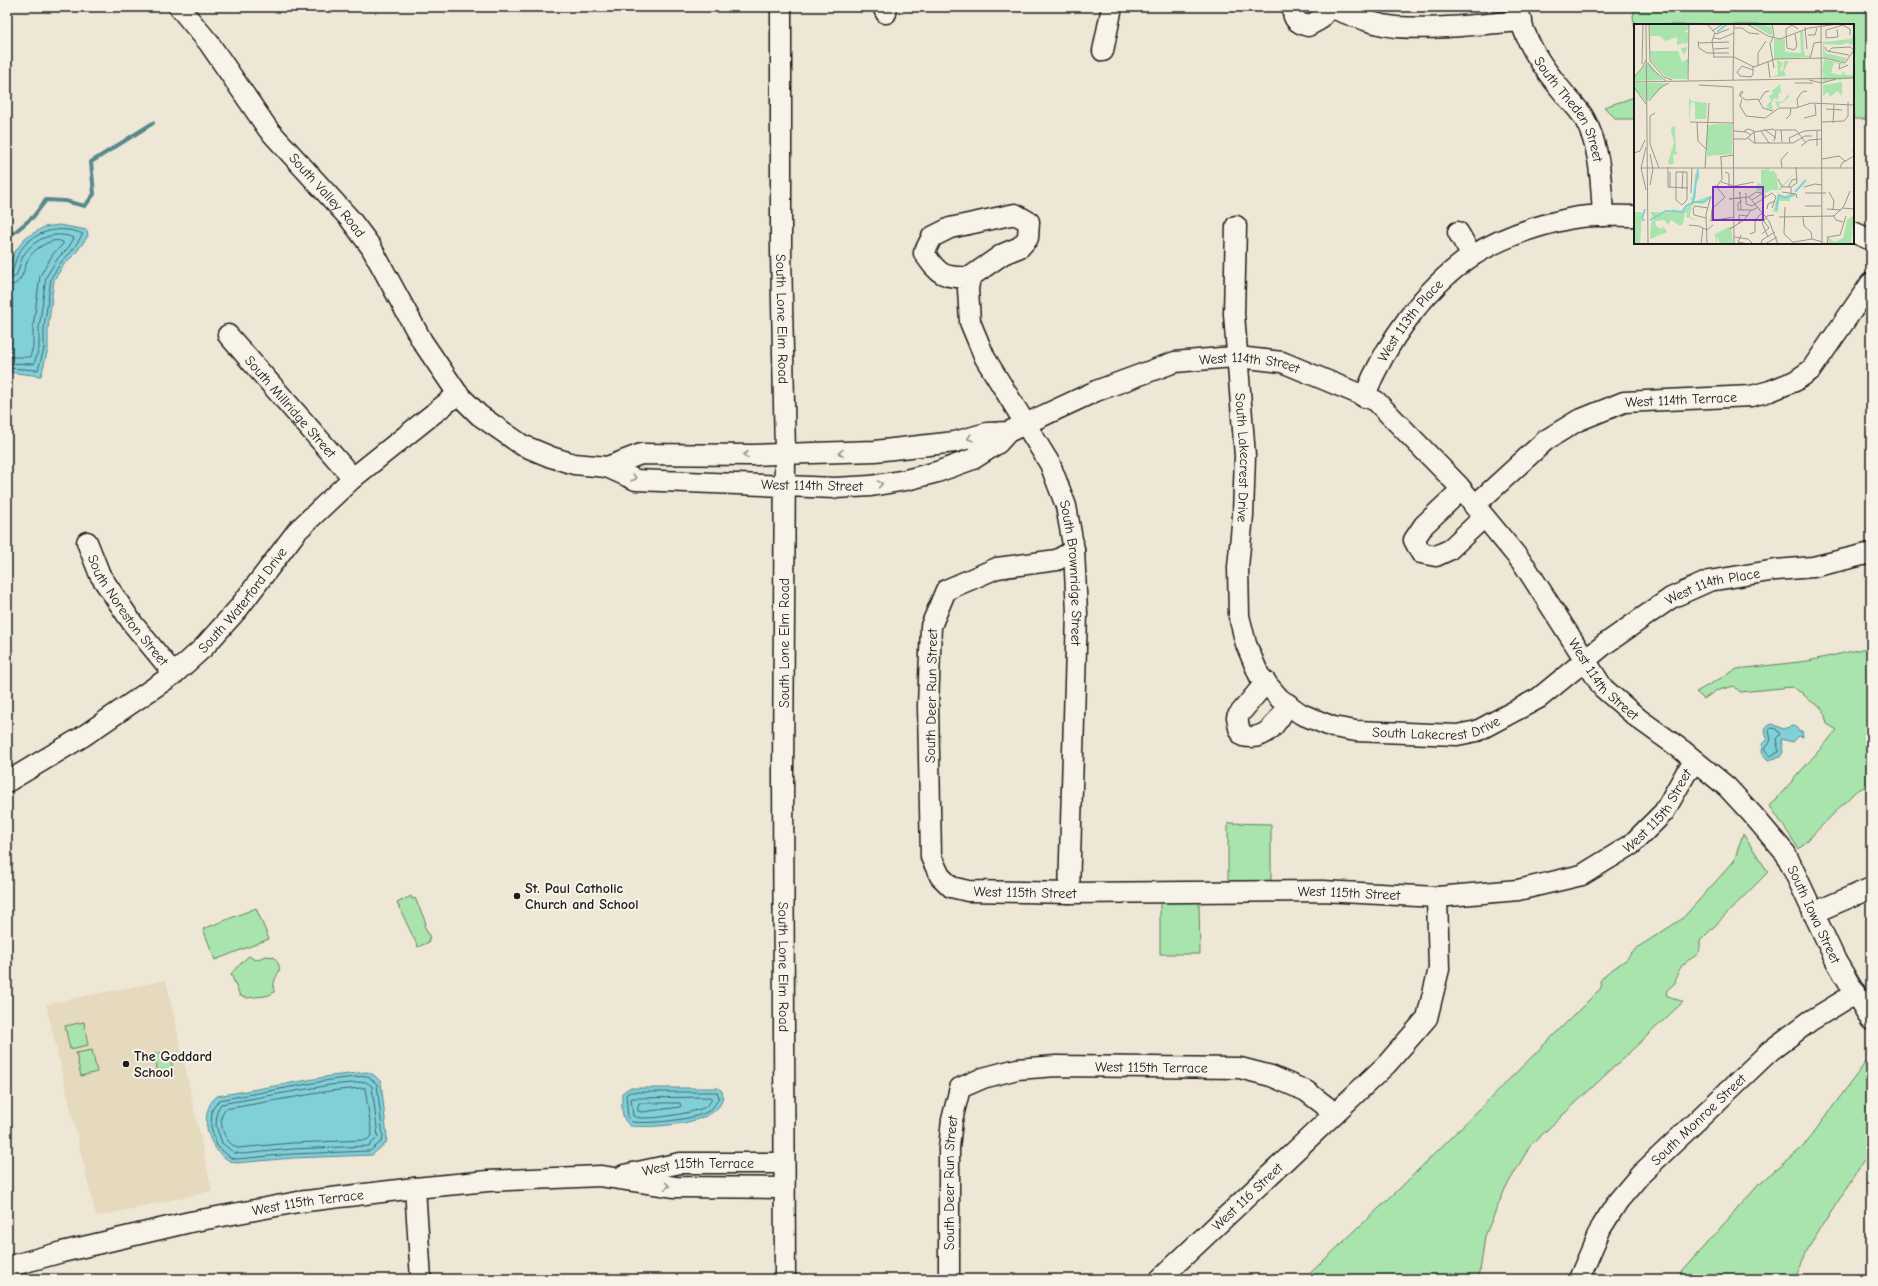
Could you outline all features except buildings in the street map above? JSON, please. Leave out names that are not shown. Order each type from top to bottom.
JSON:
[{"type":"street","name":"South Valley Road","points":[[179,7],[209,43],[268,129],[350,219],[367,242],[422,341],[458,394]]},
{"type":"street","name":"South Lone Elm Road","points":[[781,7],[781,251],[785,454],[783,773],[785,1279]]},
{"type":"street","points":[[1103,51],[1112,7]]},
{"type":"street","points":[[1293,7],[1292,15],[1298,23],[1308,26],[1319,20],[1330,7]]},
{"type":"street","points":[[1334,7],[1337,10],[1362,20],[1395,26],[1431,27],[1520,14]]},
{"type":"street","name":"South Theden Street","points":[[1520,14],[1526,36],[1544,69],[1584,118],[1596,147],[1599,162],[1603,216]]},
{"type":"street","points":[[1015,214],[1029,222],[1028,238],[1020,247],[1003,254],[970,277],[952,278],[937,272],[924,253],[932,237],[950,228],[1015,214]]},
{"type":"street","name":"West 113th Place","points":[[1364,397],[1373,375],[1395,338],[1421,301],[1472,256],[1528,230],[1570,219],[1603,216],[1634,216]]},
{"type":"street","name":"South Lakecrest Drive","points":[[1236,226],[1234,314],[1244,456],[1243,515],[1238,567],[1239,616],[1246,644],[1259,675],[1280,699],[1301,714],[1333,727],[1356,731],[1457,735],[1477,731],[1539,698],[1580,665]]},
{"type":"street","points":[[1458,232],[1472,256]]},
{"type":"street","points":[[1854,232],[1871,240]]},
{"type":"street","name":"South Brownridge Street","points":[[970,277],[968,289],[970,322],[1017,428],[1050,464],[1066,506],[1074,550],[1077,613],[1069,893]]},
{"type":"street","name":"West 114th Terrace","points":[[1479,512],[1546,440],[1577,421],[1624,402],[1751,396],[1770,391],[1795,380],[1811,370],[1871,283]]},
{"type":"street","name":"South Millridge Street","points":[[228,335],[353,478]]},
{"type":"street","name":"West 114th Street","points":[[458,394],[479,415],[522,445],[551,458],[574,464],[607,467],[636,480],[785,486],[871,486],[906,480],[937,472],[973,459],[998,443],[1017,428],[1096,391],[1175,362],[1238,357],[1282,362],[1376,402],[1461,490],[1524,566],[1580,665],[1603,688],[1639,719],[1727,787],[1752,814]]},
{"type":"street","name":"South Waterford Drive","points":[[7,782],[82,737],[174,674],[203,648],[238,609],[297,531],[353,478],[458,394]]},
{"type":"street","name":"West 114th Street","points":[[607,467],[641,454],[785,454],[915,448],[955,442],[987,433],[1017,428]]},
{"type":"street","points":[[1461,490],[1424,525],[1414,540],[1421,553],[1436,556],[1450,550],[1479,512]]},
{"type":"street","name":"South Noreston Street","points":[[87,542],[100,575],[133,624],[174,674]]},
{"type":"street","name":"South Deer Run Street","points":[[951,887],[940,876],[931,857],[928,706],[931,626],[946,590],[997,568],[1057,560],[1074,550]]},
{"type":"street","name":"West 114th Place","points":[[1580,665],[1671,598],[1709,581],[1776,570],[1812,567],[1871,553]]},
{"type":"street","points":[[1266,682],[1237,716],[1239,728],[1243,736],[1252,738],[1265,735],[1288,704]]},
{"type":"street","name":"West 115th Street","points":[[951,887],[968,891],[1069,893],[1322,891],[1437,897],[1518,890],[1582,875],[1631,845],[1664,812],[1686,773],[1696,762]]},
{"type":"street","name":"South Iowa Street","points":[[1752,814],[1786,854],[1836,961],[1871,1020]]},
{"type":"street","points":[[1813,913],[1871,888]]},
{"type":"street","points":[[1335,1113],[1387,1064],[1426,1018],[1439,969],[1437,897]]},
{"type":"street","name":"South Monroe Street","points":[[1579,1279],[1601,1228],[1618,1201],[1640,1175],[1770,1051],[1810,1021],[1856,993]]},
{"type":"street","name":"West 115th Terrace","points":[[960,1088],[983,1078],[1017,1069],[1056,1066],[1240,1068],[1271,1076],[1306,1091],[1335,1113]]},
{"type":"street","name":"South Deer Run Street","points":[[949,1279],[949,1148],[952,1120],[960,1088]]},
{"type":"street","name":"West 116 Street","points":[[1160,1279],[1335,1113]]},
{"type":"street","name":"West 115th Terrace","points":[[614,1178],[680,1163],[784,1163]]},
{"type":"street","name":"West 115th Terrace","points":[[7,1267],[62,1252],[190,1222],[298,1202],[415,1188],[488,1181],[566,1177],[614,1178],[675,1187],[784,1188]]},
{"type":"street","points":[[415,1188],[421,1279]]},
{"type":"shaded area","points":[[166,980],[212,1191],[96,1217],[46,1004]]},
{"type":"green space","points":[[1636,7],[1871,7],[1871,119],[1854,119],[1854,24],[1634,24],[1633,16]]},
{"type":"green space","points":[[1634,97],[1634,119],[1616,119],[1604,107]]},
{"type":"green space","points":[[1871,647],[1871,783],[1855,792],[1799,849],[1770,806],[1837,730],[1827,724],[1823,709],[1792,687],[1740,692],[1734,686],[1715,691],[1704,699],[1696,692],[1737,669],[1808,661]]},
{"type":"green space","points":[[1228,823],[1271,824],[1271,884],[1228,884]]},
{"type":"green space","points":[[1743,834],[1768,872],[1700,941],[1697,955],[1681,967],[1675,983],[1667,990],[1666,995],[1683,1002],[1530,1146],[1505,1189],[1485,1236],[1479,1279],[1304,1279],[1397,1191],[1601,988],[1600,981],[1606,974],[1627,959],[1638,947],[1682,919],[1734,861]]},
{"type":"green space","points":[[411,896],[412,899],[415,898],[426,923],[424,925],[430,938],[428,939],[429,942],[418,947],[397,903]]},
{"type":"green space","points":[[1160,902],[1199,902],[1200,954],[1160,954]]},
{"type":"green space","points":[[256,908],[269,939],[215,960],[203,929]]},
{"type":"green space","points":[[249,956],[255,960],[266,956],[274,957],[279,965],[279,970],[274,984],[274,992],[271,994],[248,998],[240,996],[231,974]]},
{"type":"green space","points":[[84,1022],[88,1045],[70,1049],[65,1026]]},
{"type":"green space","points":[[92,1050],[97,1072],[81,1076],[76,1053]]},
{"type":"green space","points":[[169,1051],[174,1074],[159,1077],[154,1054]]},
{"type":"green space","points":[[1869,1058],[1871,1062],[1871,1155],[1863,1162],[1809,1247],[1794,1279],[1679,1279],[1682,1271],[1762,1181],[1802,1148]]},
{"type":"water","points":[[59,225],[87,230],[88,236],[75,254],[65,263],[54,280],[48,329],[48,349],[41,376],[7,372],[7,274],[14,253],[25,238],[44,227]]},
{"type":"water","points":[[1772,724],[1783,729],[1792,726],[1796,727],[1799,732],[1802,731],[1803,737],[1799,736],[1793,742],[1781,739],[1783,752],[1780,757],[1768,760],[1761,752],[1762,744],[1767,739],[1765,731],[1766,727]]},
{"type":"water","points":[[367,1072],[374,1075],[381,1082],[387,1137],[386,1143],[372,1155],[293,1158],[236,1163],[219,1153],[208,1134],[206,1124],[207,1113],[210,1104],[217,1096],[331,1076]]},
{"type":"water","points":[[629,1088],[718,1088],[722,1091],[721,1102],[714,1111],[702,1118],[687,1122],[671,1125],[631,1126],[627,1123],[623,1116],[622,1107],[622,1093]]},
{"type":"waterway","points":[[7,242],[10,236],[33,217],[46,200],[65,201],[85,206],[94,194],[91,162],[153,123]]},
{"type":"place","name":"St. Paul Catholic Church and School","points":[[517,896]]},
{"type":"place","name":"The Goddard School","points":[[126,1064]]}]
